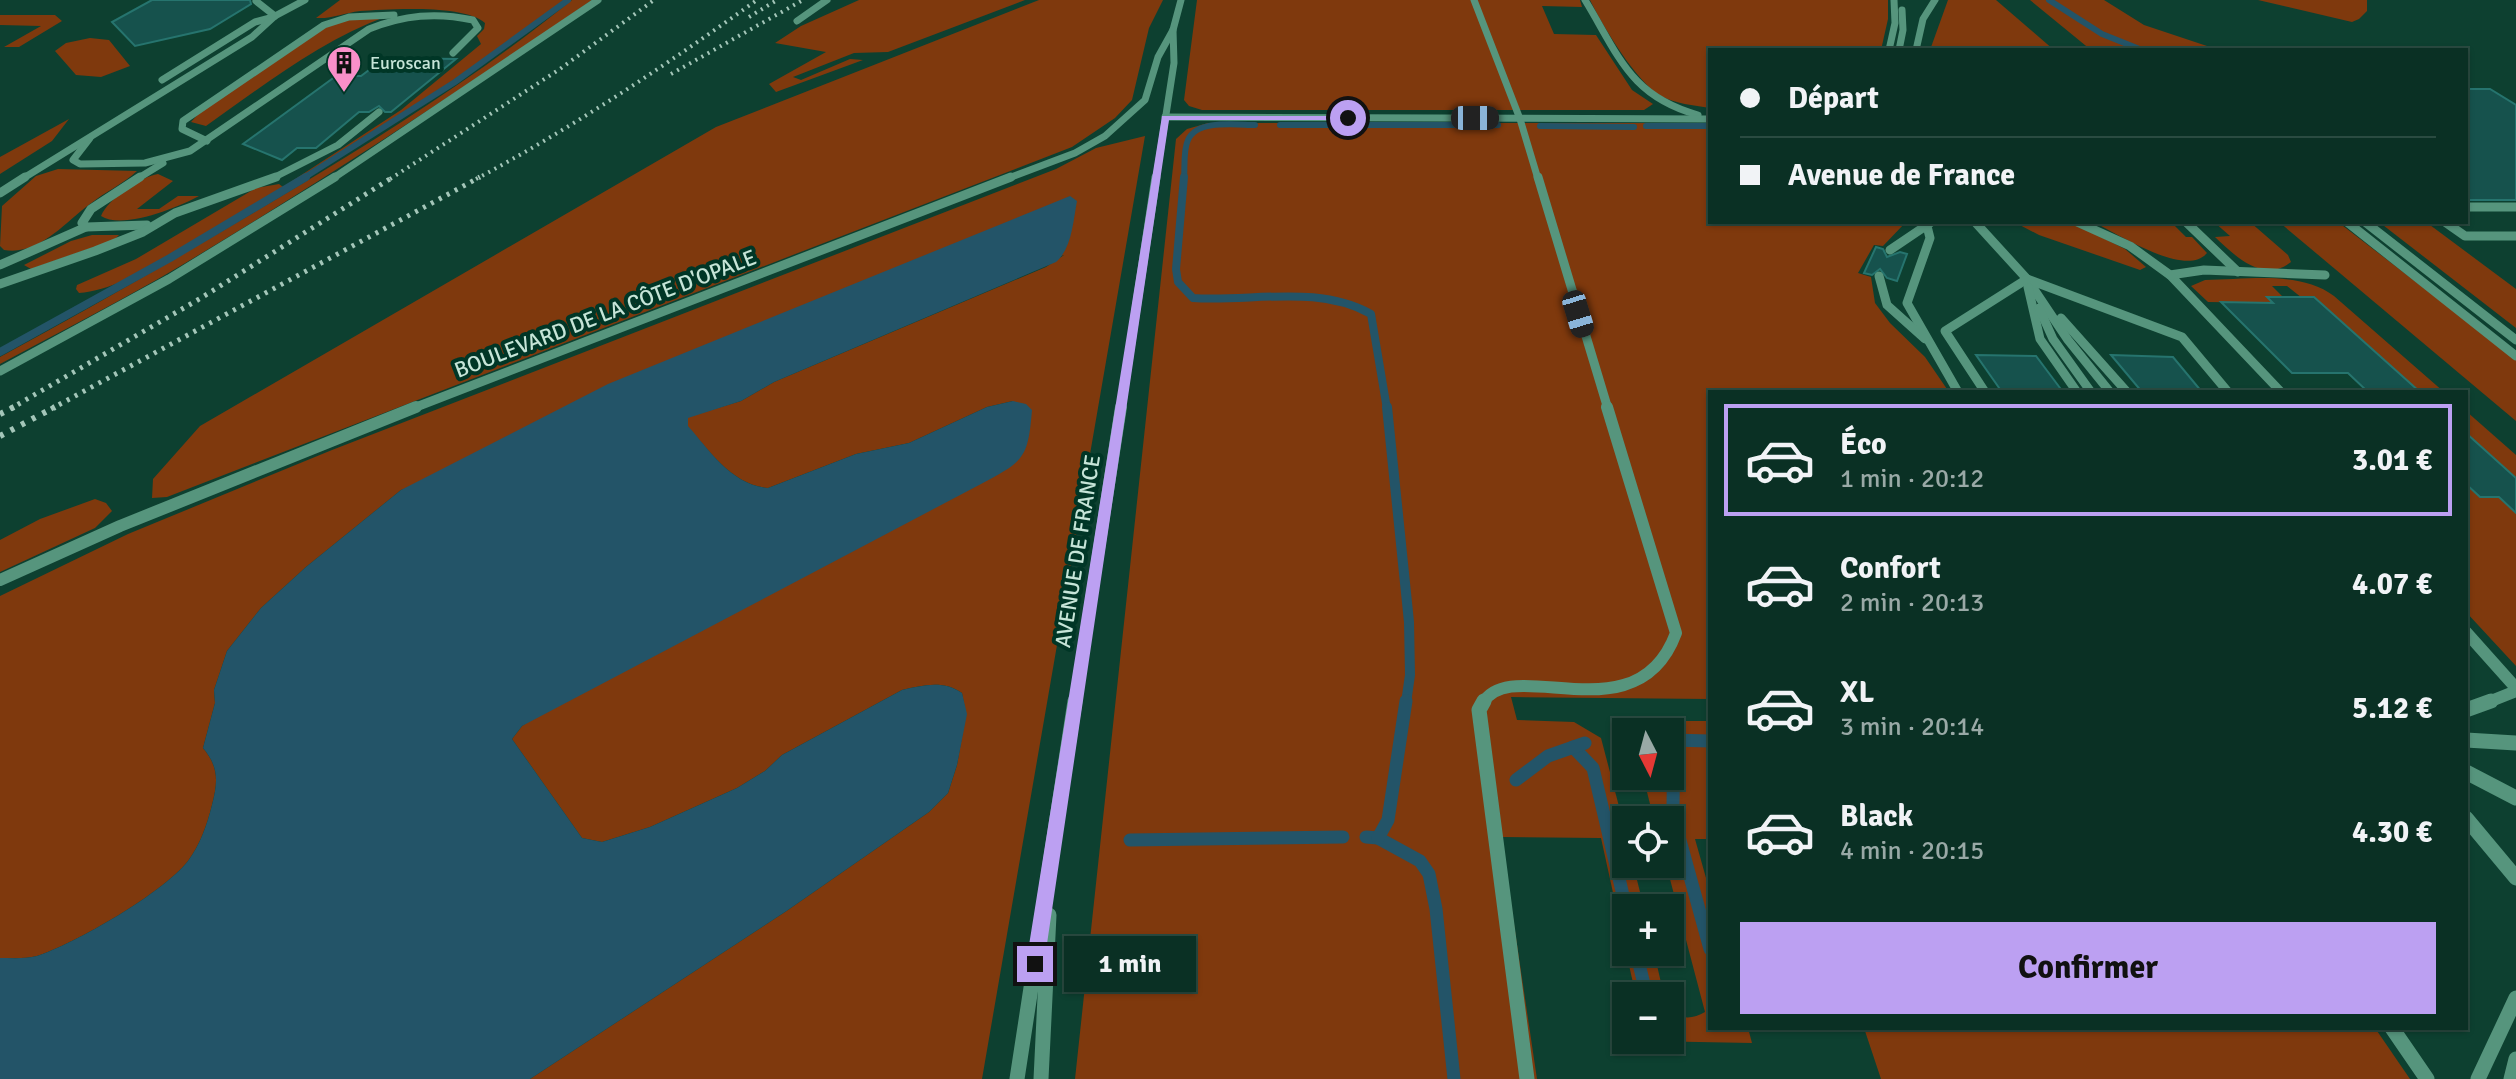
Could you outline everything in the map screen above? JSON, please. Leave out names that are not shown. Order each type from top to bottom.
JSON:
[{"type":"lane","points":[[172,87],[160,84],[255,22],[275,16],[305,0]]},
{"type":"lane","points":[[0,371],[169,279],[287,208],[464,94],[598,0]]},
{"type":"lane","points":[[797,21],[827,0]]},
{"type":"lane","points":[[1173,30],[1181,0]]},
{"type":"lane","points":[[1474,0],[1520,119],[1676,633],[1672,649],[1634,683],[1613,688],[1503,686],[1488,694],[1479,710],[1527,1079]]},
{"type":"lane","points":[[1585,0],[1634,82],[1673,108],[1708,118]]},
{"type":"lane","points":[[1894,0],[1895,23],[1891,39],[1894,48]]},
{"type":"lane","points":[[1896,48],[1903,30],[1902,0]]},
{"type":"lane","points":[[1916,48],[1925,0]]},
{"type":"lane","points":[[1923,19],[1935,0]]},
{"type":"lane","points":[[256,1],[275,16]]},
{"type":"lane","points":[[207,141],[182,129],[183,121],[324,25],[336,20],[367,14],[435,14],[473,20],[478,28],[453,53]]},
{"type":"lane","points":[[86,227],[82,223],[83,216],[91,209],[172,158],[207,141],[369,29],[410,15]]},
{"type":"lane","points":[[0,193],[55,156],[90,138],[252,37],[275,16]]},
{"type":"lane","name":"AVENUE DE FRANCE","points":[[1017,1079],[1174,63],[1173,30]]},
{"type":"lane","name":"BOULEVARD DE LA CÔTE D'OPALE","points":[[0,580],[120,526],[324,442],[1075,153],[1105,136],[1145,100],[1158,57],[1173,30]]},
{"type":"lane","points":[[0,284],[95,251],[175,213],[309,162],[338,145],[379,112]]},
{"type":"lane","points":[[1165,117],[1708,119]]},
{"type":"lane","points":[[90,138],[73,160],[80,164],[145,163],[172,158]]},
{"type":"lane","points":[[2468,207],[2516,207]]},
{"type":"lane","points":[[1890,250],[1928,224],[1930,238],[1907,303],[1957,390]]},
{"type":"lane","points":[[1977,224],[2125,390]]},
{"type":"lane","points":[[2081,224],[2130,246],[2170,275],[2279,390]]},
{"type":"lane","points":[[2188,224],[2238,272]]},
{"type":"lane","points":[[2350,224],[2516,356]]},
{"type":"lane","points":[[2368,224],[2516,340]]},
{"type":"lane","points":[[2448,224],[2465,236],[2516,236]]},
{"type":"lane","points":[[0,265],[86,227],[154,225]]},
{"type":"lane","points":[[2170,275],[2204,270],[2325,275]]},
{"type":"lane","points":[[1879,276],[1879,294],[1887,309],[1931,344]]},
{"type":"lane","points":[[1984,390],[1945,331],[2027,279]]},
{"type":"lane","points":[[2027,279],[2040,339],[2076,390]]},
{"type":"lane","points":[[2027,279],[2053,339],[2090,390]]},
{"type":"lane","points":[[2027,279],[2068,340],[2108,390]]},
{"type":"lane","points":[[2027,279],[2182,337],[2226,390]]},
{"type":"lane","points":[[2468,634],[2516,690],[2468,709]]},
{"type":"lane","points":[[2468,740],[2516,743]]},
{"type":"lane","points":[[2468,773],[2516,798]]},
{"type":"lane","points":[[2468,820],[2516,878]]},
{"type":"lane","points":[[1041,1079],[1053,848]]},
{"type":"lane","points":[[2478,1079],[2516,998]]},
{"type":"lane","points":[[2393,1030],[2427,1079]]},
{"type":"lane","points":[[2511,1079],[2516,1059]]},
{"type":"shaded area","points":[[340,0],[564,0],[369,135],[188,246],[121,282],[79,293],[77,285],[136,259],[256,188],[279,184],[283,187],[401,110],[481,44],[477,36],[485,23],[475,17],[444,10],[389,9],[316,18]]},
{"type":"shaded area","points":[[572,0],[592,0],[389,136],[182,265],[0,364],[0,357],[218,234],[399,124],[470,77]]},
{"type":"shaded area","points":[[859,0],[1025,0],[888,52],[854,53],[793,77],[801,80],[850,59],[863,60],[776,92],[769,84],[826,52],[775,43],[801,26]]},
{"type":"shaded area","points":[[1039,0],[1163,0],[1149,28],[1132,100],[1115,118],[1072,147],[167,497],[152,498],[153,479],[200,426],[716,127]]},
{"type":"shaded area","points":[[1197,0],[1580,0],[1582,7],[1542,6],[1554,34],[1596,35],[1632,90],[1653,104],[1644,110],[1202,110],[1189,106],[1184,100]]},
{"type":"shaded area","points":[[1590,0],[1888,0],[1888,19],[1881,48],[1708,48],[1708,108],[1673,101],[1652,89],[1641,79]]},
{"type":"shaded area","points":[[1948,0],[1996,0],[2052,48],[1931,48]]},
{"type":"shaded area","points":[[2030,0],[2104,0],[2144,25],[2213,48],[2089,48]]},
{"type":"shaded area","points":[[2258,0],[2367,0],[2367,11],[2352,22]]},
{"type":"shaded area","points":[[0,15],[55,15],[62,21],[19,47],[4,47],[41,26],[0,25]]},
{"type":"shaded area","points":[[387,16],[316,51],[206,126],[191,122],[201,111],[327,26],[343,20]]},
{"type":"shaded area","points":[[90,38],[109,40],[130,66],[101,77],[76,75],[55,51],[66,43]]},
{"type":"shaded area","points":[[69,119],[52,141],[0,174],[0,157]]},
{"type":"shaded area","points":[[1208,123],[1708,123],[1708,224],[1904,224],[1883,246],[1874,245],[1858,273],[1871,277],[1875,303],[1890,323],[1925,357],[1948,390],[1708,390],[1708,699],[1511,697],[1517,720],[1574,722],[1601,738],[1612,790],[1615,790],[1619,806],[1612,806],[1612,878],[1636,878],[1640,894],[1613,894],[1601,838],[1501,837],[1537,1079],[1075,1079],[1176,139],[1187,129]]},
{"type":"shaded area","points":[[1145,136],[982,1079],[530,1079],[785,912],[929,812],[948,793],[957,765],[966,714],[962,693],[941,685],[902,690],[782,755],[765,771],[737,788],[650,827],[602,842],[582,838],[512,739],[522,726],[1013,401],[987,407],[909,443],[856,454],[768,488],[755,486],[733,474],[687,426],[688,417],[741,401],[774,382],[1046,267],[1064,255],[401,490],[261,608],[227,651],[214,690],[215,703],[203,748],[214,768],[214,797],[203,834],[188,861],[140,902],[74,940],[37,956],[0,958],[0,596],[128,534],[332,450],[1056,169],[1096,148]]},
{"type":"shaded area","points":[[58,169],[137,171],[40,243],[29,248],[4,250],[0,246],[2,206],[36,176]]},
{"type":"shaded area","points":[[158,174],[173,181],[137,209],[159,209],[178,196],[199,196],[135,219],[110,220],[101,216],[125,190],[142,179]]},
{"type":"shaded area","points":[[2018,224],[2075,224],[2125,249],[2146,267],[2140,270],[2039,235]]},
{"type":"shaded area","points":[[2097,224],[2173,224],[2186,237],[2192,237],[2207,253],[2197,260],[2184,261],[2168,258]]},
{"type":"shaded area","points":[[2216,224],[2252,224],[2288,255],[2291,262],[2270,270],[2250,265],[2215,237],[2230,236]]},
{"type":"shaded area","points":[[2281,224],[2341,224],[2516,359],[2516,421]]},
{"type":"shaded area","points":[[2382,224],[2429,224],[2516,289],[2516,328]]},
{"type":"shaded area","points":[[92,235],[119,235],[114,240],[31,269],[24,265],[71,241]]},
{"type":"shaded area","points":[[2272,278],[2320,288],[2334,296],[2442,390],[2417,390],[2287,286],[2272,286],[2283,297],[2268,297],[2273,303],[2208,302],[2191,286],[2205,280]]},
{"type":"shaded area","points":[[2468,413],[2516,455],[2516,478],[2468,435]]},
{"type":"shaded area","points":[[2468,486],[2480,497],[2499,497],[2516,513],[2516,666],[2468,614]]},
{"type":"shaded area","points":[[95,499],[106,503],[112,511],[95,528],[0,572],[0,540],[40,519]]},
{"type":"shaded area","points":[[1684,721],[1708,721],[1708,839],[1695,839],[1708,885],[1708,1030],[1749,1030],[1752,1043],[1684,1042],[1684,1017],[1705,1012],[1684,932],[1684,894],[1674,894],[1670,878],[1684,878],[1684,806],[1650,806],[1646,790],[1684,790]]},
{"type":"shaded area","points":[[1629,966],[1657,966],[1661,982],[1633,982]]},
{"type":"shaded area","points":[[1865,1030],[2376,1030],[2410,1079],[1881,1079]]},
{"type":"water","points":[[1070,196],[1077,201],[1073,226],[1069,242],[1056,262],[774,382],[741,401],[688,418],[688,426],[733,474],[755,486],[768,488],[856,454],[909,443],[987,407],[1013,401],[1026,404],[1032,410],[1025,449],[1015,463],[981,484],[522,726],[512,739],[582,838],[602,842],[650,827],[737,788],[765,771],[782,755],[902,690],[925,685],[948,686],[962,693],[967,714],[948,793],[929,812],[785,912],[530,1079],[0,1079],[0,958],[37,956],[74,940],[140,902],[188,861],[203,834],[214,797],[214,768],[203,748],[215,703],[214,690],[227,651],[261,608],[306,567],[401,490],[608,384]]},
{"type":"building","points":[[152,0],[250,0],[251,4],[210,29],[135,46],[112,22]]},
{"type":"building","name":"Euroscan","points":[[385,58],[456,59],[391,112],[385,112],[379,106],[369,112],[359,112],[316,148],[297,148],[282,160],[243,144],[336,76],[361,76]]},
{"type":"building","points":[[2468,89],[2490,89],[2516,105],[2516,200],[2468,200]]},
{"type":"building","points":[[1876,247],[1883,249],[1887,257],[1900,252],[1907,254],[1897,281],[1887,278],[1880,269],[1872,275],[1864,273]]},
{"type":"building","points":[[2267,297],[2314,297],[2418,390],[2366,390],[2348,373],[2292,373],[2221,302],[2273,303]]},
{"type":"building","points":[[1976,355],[2036,356],[2062,390],[2001,390]]},
{"type":"building","points":[[2111,355],[2173,357],[2200,390],[2140,390]]},
{"type":"building","points":[[2468,435],[2516,478],[2516,513],[2499,497],[2480,497],[2468,486]]},
{"type":"waterway","points":[[302,179],[455,82],[568,0]]},
{"type":"waterway","points":[[2049,0],[2102,34],[2137,48]]},
{"type":"waterway","points":[[1184,179],[1185,149],[1193,133],[1208,126],[1255,125]]},
{"type":"waterway","points":[[1280,125],[1498,125]]},
{"type":"waterway","points":[[1540,126],[1634,127]]},
{"type":"waterway","points":[[1646,126],[1708,126]]},
{"type":"waterway","points":[[0,352],[170,258],[306,177]]},
{"type":"waterway","points":[[1184,177],[1176,269],[1178,282],[1193,298],[1307,297],[1329,299],[1371,314],[1387,409]]},
{"type":"waterway","points":[[1387,407],[1409,622],[1410,675],[1406,703]]},
{"type":"waterway","points":[[1378,838],[1388,820],[1406,701]]},
{"type":"waterway","points":[[1684,740],[1708,741]]},
{"type":"waterway","points":[[1573,747],[1585,743]]},
{"type":"waterway","points":[[1516,780],[1548,756],[1573,747]]},
{"type":"waterway","points":[[1573,747],[1593,768],[1623,894]]},
{"type":"waterway","points":[[1673,790],[1676,826],[1708,942]]},
{"type":"waterway","points":[[1130,840],[1343,837]]},
{"type":"waterway","points":[[1366,837],[1378,838]]},
{"type":"waterway","points":[[1378,838],[1420,861],[1429,874],[1436,909],[1454,1079]]},
{"type":"waterway","points":[[1640,966],[1644,982]]},
{"type":"railway","points":[[390,179],[560,69],[654,0]]},
{"type":"railway","points":[[476,179],[619,94],[757,0]]},
{"type":"railway","points":[[749,17],[777,0]]},
{"type":"railway","points":[[671,74],[803,0]]},
{"type":"railway","points":[[10,409],[201,298],[393,177]]},
{"type":"railway","points":[[51,409],[480,177]]},
{"type":"railway","points":[[10,409],[14,407]]},
{"type":"railway","points":[[0,436],[55,407]]},
{"type":"railway","points":[[0,414],[10,409]]},
{"type":"place","name":"Euroscan","points":[[344,94]]},
{"type":"route","points":[[1035,964],[1165,117],[1348,118]]}]
